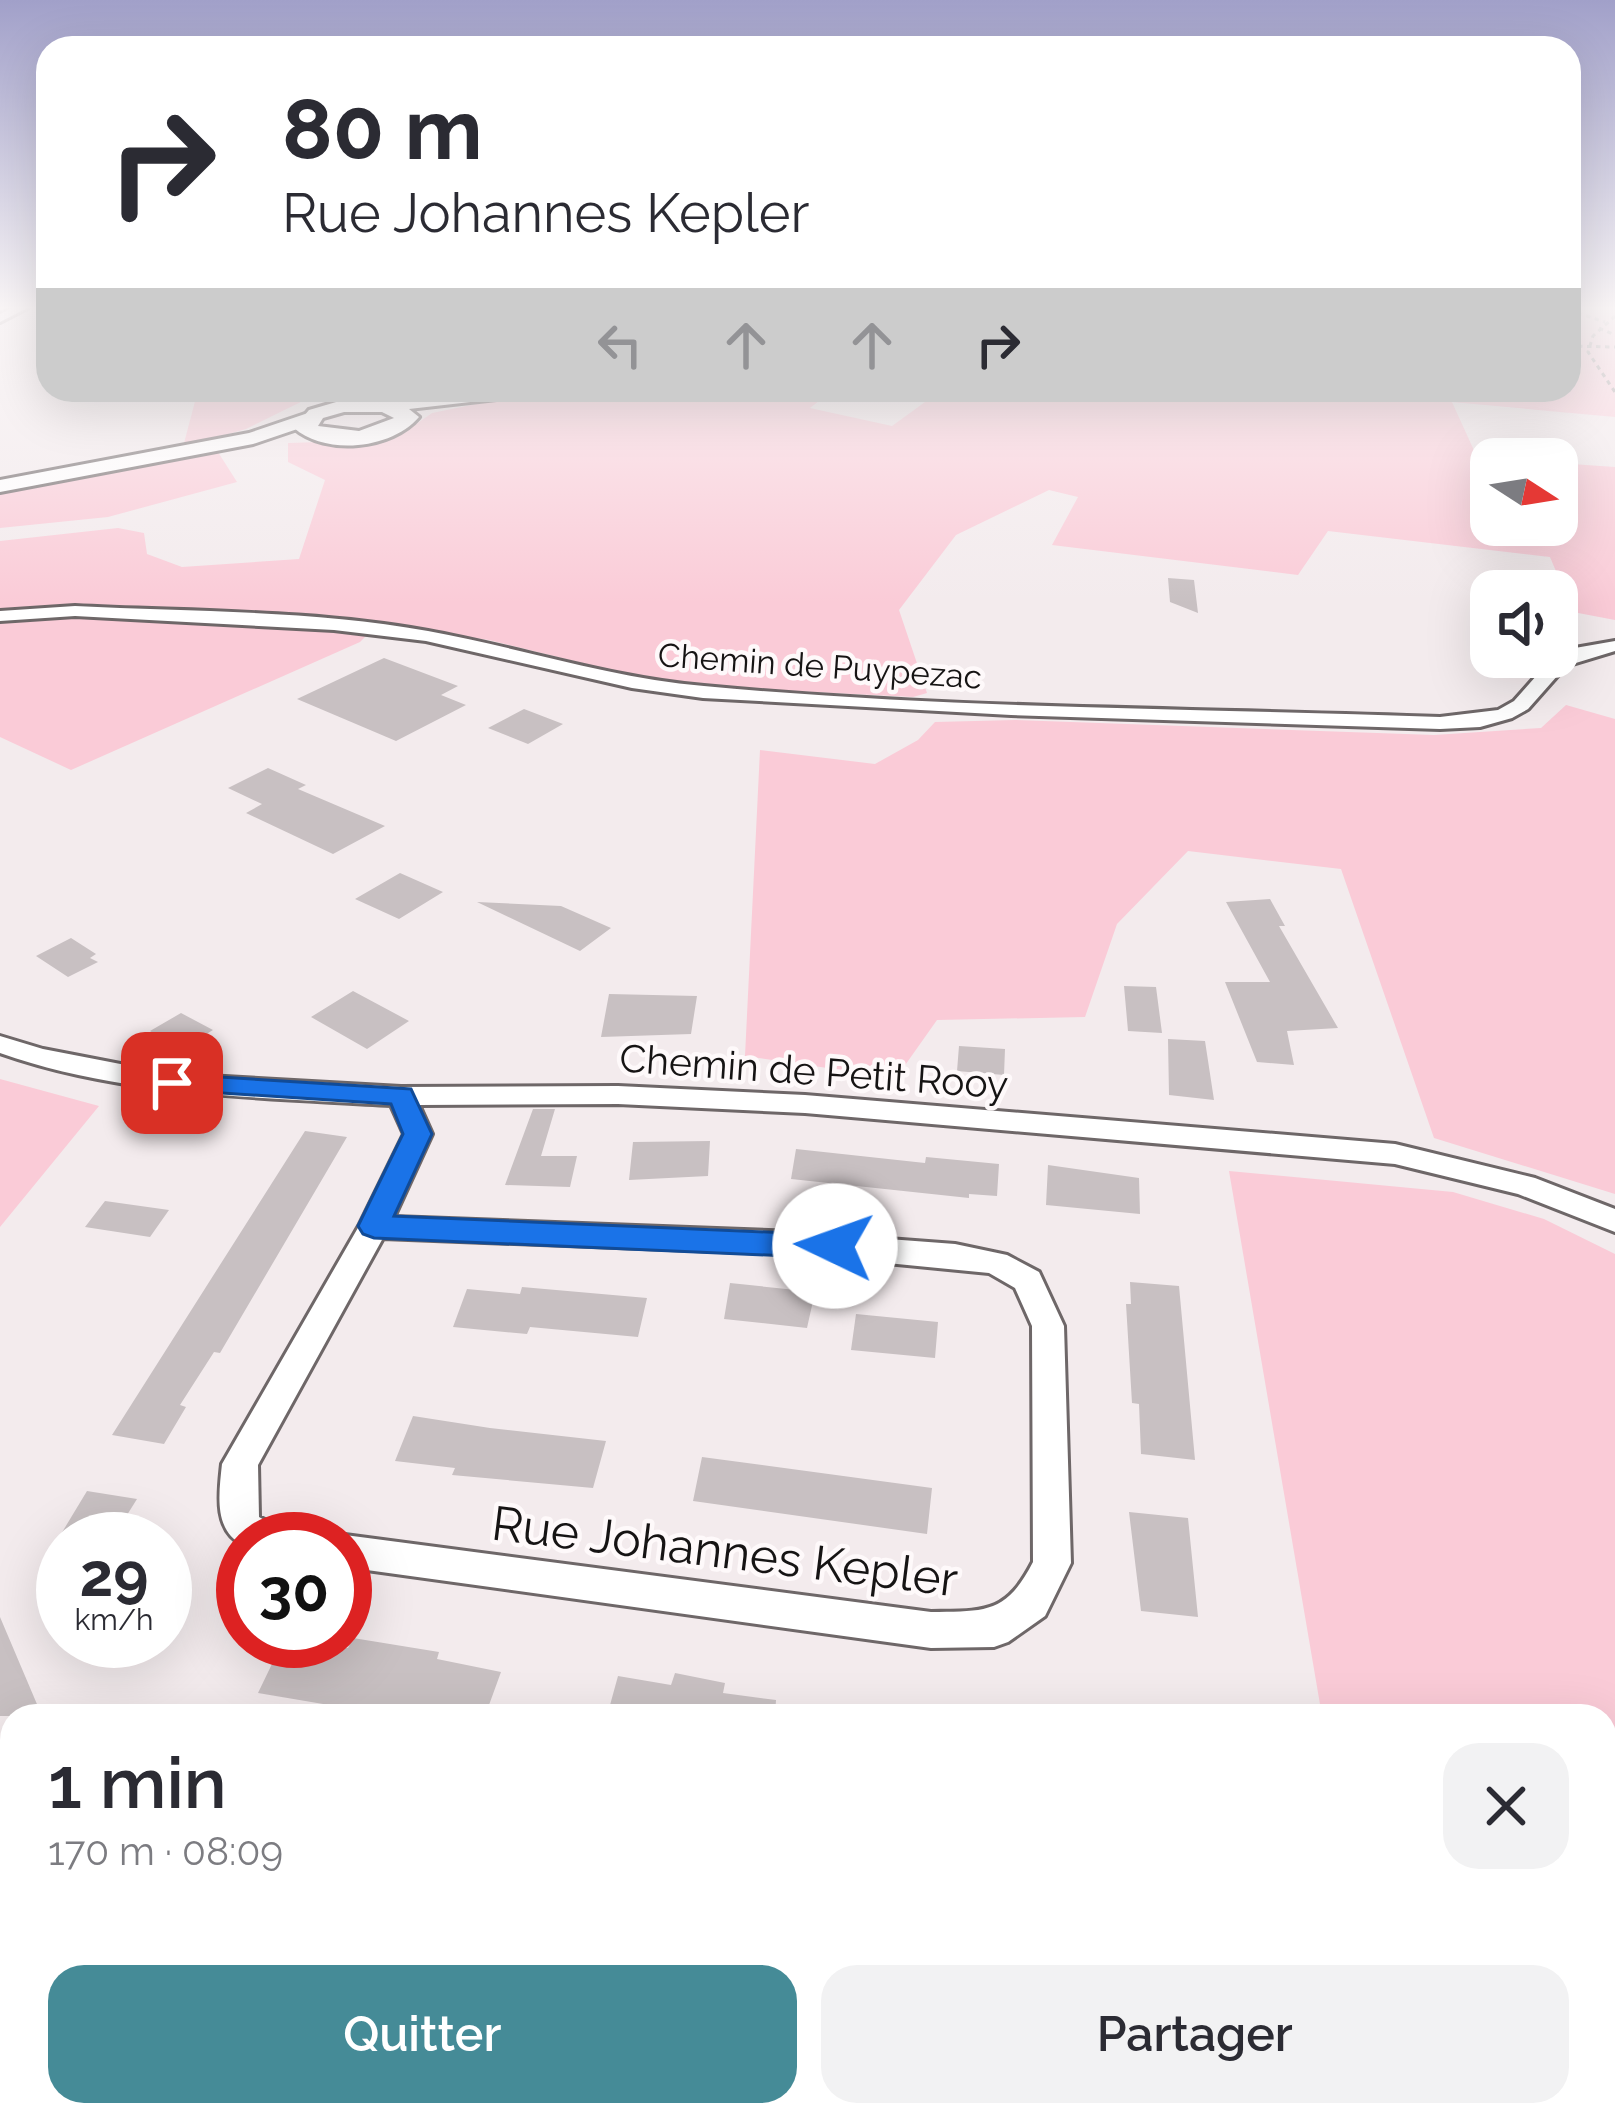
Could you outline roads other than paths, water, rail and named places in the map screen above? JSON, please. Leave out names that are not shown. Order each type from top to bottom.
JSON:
[{"type":"main road","points":[[327,405],[305,428],[330,436]]},
{"type":"main road","points":[[0,486],[253,438],[351,405]]},
{"type":"main road","points":[[385,405],[404,412],[407,419]]},
{"type":"main road","points":[[186,452],[383,433],[407,419],[451,405]]},
{"type":"street","name":"Chemin de Puypezac","points":[[0,616],[75,611],[334,625],[500,649],[632,682],[703,692],[1011,709],[1400,722],[1505,715],[1534,696],[1553,666],[1576,652],[1615,646]]},
{"type":"street","name":"Chemin de Petit Rooy","points":[[0,1044],[38,1057],[172,1083],[401,1096],[618,1095],[805,1105],[1395,1154],[1525,1185],[1615,1221]]},
{"type":"street","points":[[240,1512],[240,1464],[374,1226],[418,1134],[401,1096]]},
{"type":"street","name":"Rue Johannes Kepler","points":[[372,1555],[931,1630],[994,1629],[1031,1604],[1052,1563],[1048,1326],[1028,1280],[996,1263],[956,1255],[795,1243],[374,1226]]}]
